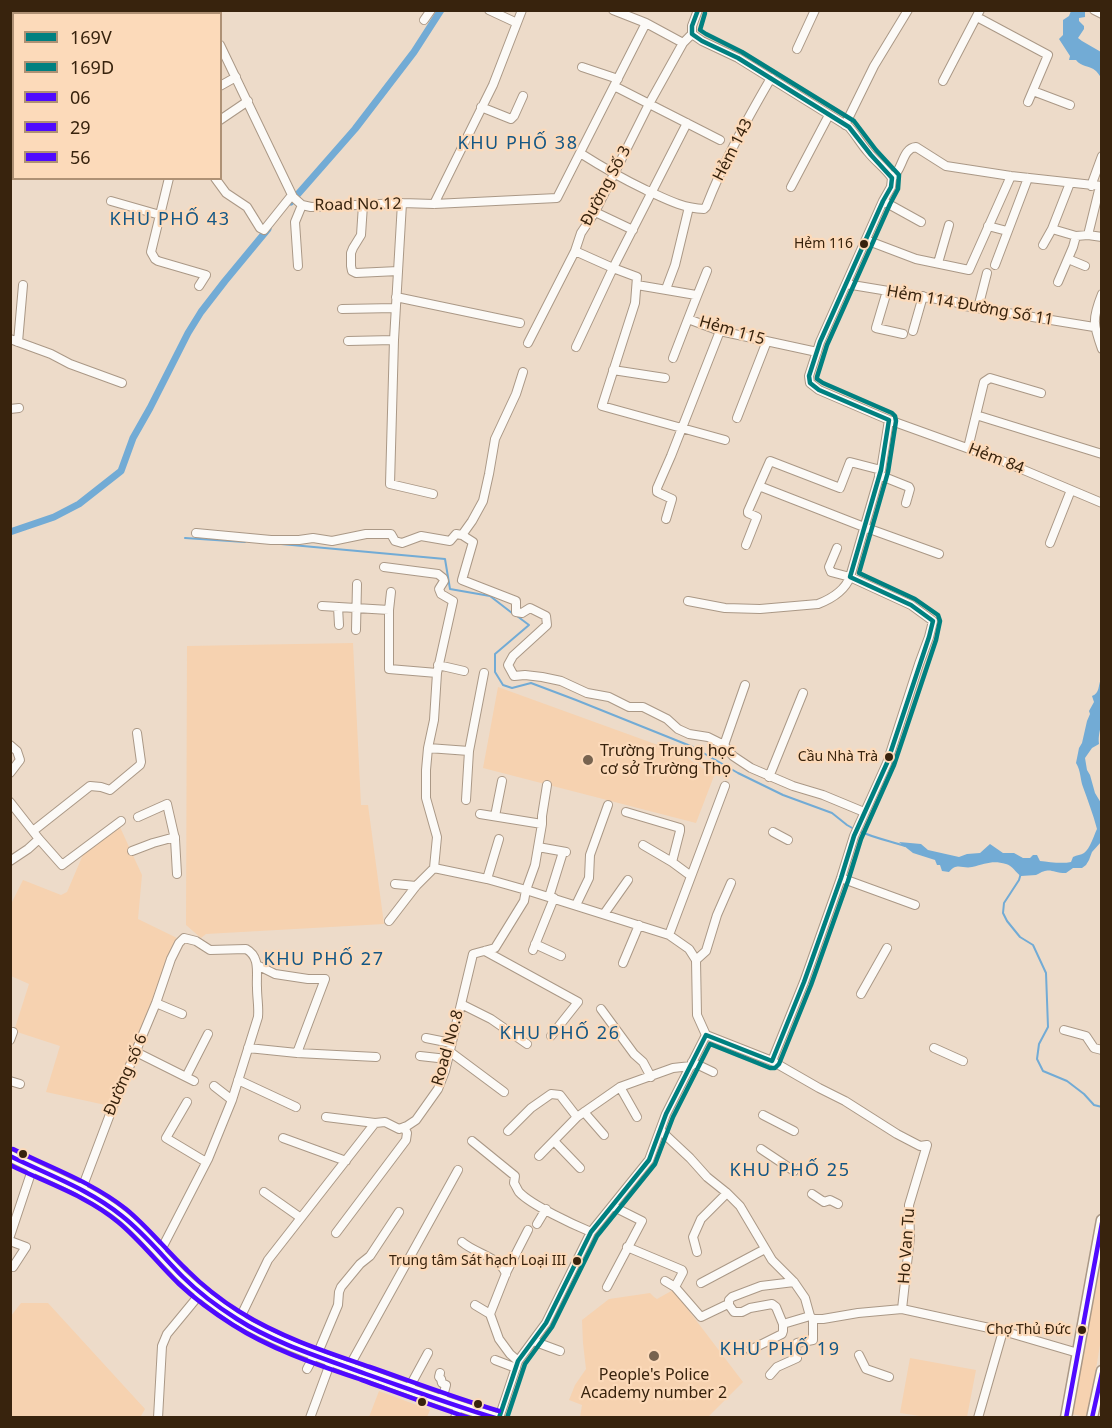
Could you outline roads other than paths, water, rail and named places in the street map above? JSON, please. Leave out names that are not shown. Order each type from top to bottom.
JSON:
[{"type":"main road","points":[[10,1156],[112,1208],[139,1231],[200,1294],[239,1320],[277,1340],[442,1401],[457,1412],[498,1418]]},
{"type":"main road","points":[[1066,1418],[1101,1220]]},
{"type":"main road","points":[[1092,1418],[1101,1371]]},
{"type":"street","points":[[424,20],[430,10]]},
{"type":"street","points":[[489,10],[518,23]]},
{"type":"street","points":[[434,204],[492,85],[522,10]]},
{"type":"street","points":[[613,10],[646,23],[683,43]]},
{"type":"street","points":[[698,10],[692,26],[692,34],[738,58],[845,124],[892,178],[891,187],[817,352]]},
{"type":"street","points":[[797,49],[815,10]]},
{"type":"street","points":[[845,124],[874,66],[908,10]]},
{"type":"street","points":[[1094,10],[1101,14]]},
{"type":"street","points":[[943,81],[978,14],[1048,55],[1028,102]]},
{"type":"street","points":[[646,23],[580,153],[614,174],[672,203],[689,207],[675,265],[666,290]]},
{"type":"street","name":"Đường Số 3","points":[[528,343],[575,251],[581,232],[595,212],[649,104],[683,43],[692,34]]},
{"type":"street","name":"Road No.12","points":[[223,56],[236,77],[293,196],[302,205],[311,207],[434,204],[557,198],[580,153]]},
{"type":"street","points":[[582,68],[616,82],[649,104],[720,140]]},
{"type":"street","points":[[222,85],[236,77]]},
{"type":"street","name":"Hẻm 143","points":[[689,207],[703,209],[706,207],[735,141],[771,78]]},
{"type":"street","points":[[1033,91],[1070,105]]},
{"type":"street","points":[[482,107],[511,119],[523,96]]},
{"type":"street","points":[[222,119],[248,101]]},
{"type":"street","points":[[791,187],[829,115]]},
{"type":"street","points":[[576,347],[613,268],[687,123]]},
{"type":"street","points":[[892,178],[898,174],[909,148],[916,147],[946,166],[1097,186]]},
{"type":"street","points":[[1088,235],[1101,156]]},
{"type":"street","points":[[866,240],[916,259],[969,270],[1011,176]]},
{"type":"street","points":[[995,265],[1028,178]]},
{"type":"street","points":[[168,180],[151,252],[158,261],[206,275],[200,285]]},
{"type":"street","points":[[216,180],[226,193],[247,207],[260,228],[264,230],[293,196]]},
{"type":"street","points":[[1043,245],[1052,230],[1070,183]]},
{"type":"street","points":[[111,201],[160,215]]},
{"type":"street","points":[[883,201],[921,222]]},
{"type":"street","points":[[402,203],[394,340],[390,484],[433,494]]},
{"type":"street","points":[[298,266],[296,222],[302,205]]},
{"type":"street","points":[[363,205],[361,235],[351,253],[352,271],[356,273],[398,271]]},
{"type":"street","points":[[595,212],[633,230]]},
{"type":"street","points":[[938,263],[949,225]]},
{"type":"street","points":[[988,226],[1007,231]]},
{"type":"street","points":[[1052,230],[1076,236],[1101,237]]},
{"type":"street","points":[[1058,282],[1076,236]]},
{"type":"street","points":[[575,251],[637,277],[635,303],[602,406],[725,440]]},
{"type":"street","points":[[1068,259],[1085,266]]},
{"type":"street","points":[[688,319],[707,271]]},
{"type":"street","points":[[978,308],[987,273]]},
{"type":"street","name":"Hẻm 114 Đường Số 11","points":[[846,284],[1094,327]]},
{"type":"street","points":[[23,285],[14,341],[122,382]]},
{"type":"street","points":[[637,285],[697,296]]},
{"type":"street","points":[[887,291],[876,328],[903,334]]},
{"type":"street","points":[[1101,294],[1096,308],[1094,327],[1101,349]]},
{"type":"street","points":[[913,331],[923,296]]},
{"type":"street","points":[[396,297],[520,323]]},
{"type":"street","points":[[342,309],[396,308]]},
{"type":"street","name":"Hẻm 115","points":[[673,358],[688,319],[720,331],[817,352]]},
{"type":"street","points":[[666,519],[672,499],[657,490],[720,331]]},
{"type":"street","points":[[348,341],[394,340]]},
{"type":"street","points":[[737,418],[767,341]]},
{"type":"street","name":"Hẻm 84","points":[[817,352],[809,376],[810,382],[819,390],[889,420],[968,448],[1101,502]]},
{"type":"street","points":[[613,370],[665,378]]},
{"type":"street","points":[[462,535],[483,501],[495,439],[516,394],[523,372]]},
{"type":"street","points":[[968,448],[986,379],[990,378],[1041,393]]},
{"type":"street","points":[[976,415],[1101,454]]},
{"type":"street","points":[[688,601],[725,608],[760,609],[808,606],[834,596],[846,585],[850,577],[880,473],[889,420]]},
{"type":"street","points":[[746,545],[757,518],[748,511],[770,461],[840,488],[850,462],[909,487],[906,503]]},
{"type":"street","points":[[759,486],[939,554]]},
{"type":"street","points":[[1050,543],[1071,490]]},
{"type":"street","points":[[196,533],[271,540],[313,538],[332,541],[366,534],[391,534],[394,541],[402,543],[422,536],[450,541],[456,534],[462,535],[473,542],[462,580],[516,602],[516,612],[522,613],[530,608],[546,616],[547,625],[513,656],[508,665],[514,676],[525,675],[561,681],[587,693],[609,697],[629,707],[643,707],[667,719],[678,729],[724,744],[734,756],[769,777],[823,795],[864,813]]},
{"type":"street","points":[[772,1061],[804,982],[854,836],[887,763],[933,621],[911,605],[850,577],[831,572],[829,567],[837,548]]},
{"type":"street","points":[[384,567],[438,574],[444,581],[439,589],[441,594],[453,602],[438,669],[434,720],[426,770],[426,798],[437,837],[434,868],[416,886],[389,921]]},
{"type":"street","points":[[356,630],[357,584]]},
{"type":"street","points":[[391,592],[389,669],[465,671]]},
{"type":"street","points":[[322,606],[389,610]]},
{"type":"street","points":[[338,607],[339,625]]},
{"type":"street","points":[[466,800],[469,752],[484,673]]},
{"type":"street","points":[[724,744],[745,685]]},
{"type":"street","points":[[769,777],[803,693]]},
{"type":"street","points":[[33,831],[90,786],[101,786],[110,790],[140,765],[137,733]]},
{"type":"street","points":[[10,745],[17,752],[20,760],[10,773]]},
{"type":"street","points":[[428,748],[469,752]]},
{"type":"street","points":[[495,816],[501,781]]},
{"type":"street","name":"Road No.8","points":[[405,1127],[416,1120],[438,1089],[445,1071],[473,954],[495,948],[524,901],[535,865],[547,785]]},
{"type":"street","points":[[669,935],[725,786]]},
{"type":"street","points":[[10,802],[62,865],[121,821]]},
{"type":"street","points":[[138,817],[167,804],[175,837],[177,874]]},
{"type":"street","points":[[576,905],[589,878],[590,855],[608,805]]},
{"type":"street","points":[[626,812],[680,828],[672,862]]},
{"type":"street","points":[[480,814],[542,825]]},
{"type":"street","points":[[772,832],[788,840]]},
{"type":"street","points":[[132,851],[175,837]]},
{"type":"street","points":[[10,861],[39,839]]},
{"type":"street","points":[[487,879],[499,839]]},
{"type":"street","points":[[643,845],[691,876]]},
{"type":"street","points":[[538,847],[564,852],[534,947],[561,956]]},
{"type":"street","points":[[434,868],[526,890],[669,935],[689,949],[696,960],[697,1015],[706,1035],[666,1114],[649,1160],[591,1232],[546,1323],[517,1364],[498,1418]]},
{"type":"street","points":[[841,878],[915,906]]},
{"type":"street","points":[[604,914],[628,879]]},
{"type":"street","points":[[395,884],[416,886]]},
{"type":"street","points":[[696,960],[706,951],[717,915],[731,884]]},
{"type":"street","points":[[623,963],[639,926]]},
{"type":"street","name":"Đường số 6","points":[[81,1191],[179,943],[184,938],[196,940],[210,950],[246,949],[252,953],[257,965]]},
{"type":"street","points":[[861,994],[887,948]]},
{"type":"street","points":[[484,951],[578,1002],[551,1036]]},
{"type":"street","points":[[160,1252],[206,1162],[232,1100],[259,1009],[256,990],[257,965],[274,974],[325,979],[297,1053]]},
{"type":"street","points":[[156,1003],[182,1014]]},
{"type":"street","points":[[461,1004],[484,1015],[527,1044]]},
{"type":"street","points":[[601,1009],[634,1054],[643,1062],[651,1077]]},
{"type":"street","points":[[1064,1030],[1086,1036],[1094,1048],[1101,1050]]},
{"type":"street","points":[[136,1052],[190,1079],[208,1034]]},
{"type":"street","name":"Ho Van Tu","points":[[706,1035],[772,1061],[845,1101],[897,1134],[920,1146],[927,1145],[909,1205],[910,1237],[902,1309]]},
{"type":"street","points":[[426,1038],[449,1051],[504,1092]]},
{"type":"street","points":[[248,1048],[376,1057]]},
{"type":"street","points":[[934,1048],[963,1061]]},
{"type":"street","points":[[420,1056],[449,1051]]},
{"type":"street","points":[[539,1156],[581,1115],[620,1087],[691,1064],[713,1072]]},
{"type":"street","points":[[238,1080],[296,1107]]},
{"type":"street","points":[[10,1082],[20,1084]]},
{"type":"street","points":[[213,1086],[232,1100]]},
{"type":"street","points":[[620,1087],[637,1117]]},
{"type":"street","points":[[508,1131],[531,1108],[551,1094],[560,1095],[604,1134]]},
{"type":"street","points":[[187,1102],[166,1138],[206,1162]]},
{"type":"street","points":[[764,1115],[794,1131]]},
{"type":"street","points":[[326,1117],[375,1123],[385,1122],[399,1129],[405,1127],[407,1133],[406,1140],[336,1233]]},
{"type":"street","points":[[239,1320],[268,1260],[375,1123]]},
{"type":"street","points":[[660,1130],[740,1206],[772,1260],[794,1282],[805,1298],[812,1318],[813,1340],[797,1343],[795,1347],[797,1358],[777,1367],[770,1376]]},
{"type":"street","points":[[284,1138],[346,1161]]},
{"type":"street","points":[[472,1141],[515,1176],[514,1183],[520,1193],[591,1232]]},
{"type":"street","points":[[554,1142],[580,1168]]},
{"type":"street","points":[[761,1149],[794,1171]]},
{"type":"street","points":[[10,1236],[33,1167]]},
{"type":"street","points":[[349,1367],[458,1170]]},
{"type":"street","points":[[264,1192],[301,1218]]},
{"type":"street","points":[[697,1252],[693,1237],[701,1219],[727,1193]]},
{"type":"street","points":[[812,1194],[824,1202],[830,1200],[838,1204]]},
{"type":"street","points":[[607,1287],[642,1221],[612,1206]]},
{"type":"street","points":[[537,1224],[546,1209]]},
{"type":"street","points":[[307,1369],[316,1355],[338,1305],[341,1287],[378,1245],[399,1212]]},
{"type":"street","points":[[490,1314],[506,1274],[528,1230]]},
{"type":"street","points":[[10,1240],[26,1248],[14,1267]]},
{"type":"street","points":[[462,1242],[499,1263],[506,1274]]},
{"type":"street","points":[[627,1247],[682,1270],[675,1287]]},
{"type":"street","points":[[701,1283],[765,1249]]},
{"type":"street","points":[[665,1281],[675,1287],[701,1317],[729,1305]]},
{"type":"street","points":[[750,1350],[782,1334],[783,1324],[775,1305],[734,1312],[729,1305],[729,1300],[761,1286],[794,1282]]},
{"type":"street","points":[[158,1418],[162,1346],[167,1334],[200,1294]]},
{"type":"street","points":[[475,1305],[490,1314],[499,1339],[517,1364]]},
{"type":"street","points":[[783,1324],[812,1318],[824,1319],[902,1309],[1003,1331],[1078,1353]]},
{"type":"street","points":[[978,1418],[1003,1331]]},
{"type":"street","points":[[533,1341],[560,1351]]},
{"type":"street","points":[[409,1388],[428,1353]]},
{"type":"street","points":[[859,1355],[866,1369],[889,1377]]},
{"type":"street","points":[[495,1360],[517,1364]]},
{"type":"street","points":[[310,1418],[331,1361]]},
{"type":"street","points":[[440,1374],[442,1383],[446,1385],[442,1401]]},
{"type":"water","points":[[1071,11],[1085,11],[1085,17],[1079,18],[1084,29],[1078,38],[1101,52],[1101,78],[1093,69],[1076,60],[1069,60],[1070,56],[1059,39],[1063,35],[1063,20],[1069,16]]},
{"type":"water","points":[[1101,679],[1102,722],[1099,744],[1092,748],[1085,758],[1095,793],[1101,803],[1101,842],[1092,852],[1086,865],[1082,868],[1073,868],[1066,873],[1048,870],[1036,875],[1023,876],[1012,867],[997,862],[957,867],[949,872],[942,871],[935,860],[913,853],[899,842],[921,844],[928,850],[959,857],[980,853],[990,844],[1003,853],[1014,853],[1023,858],[1037,855],[1040,861],[1071,862],[1073,857],[1084,853],[1097,829],[1076,763],[1089,711],[1094,702],[1092,696],[1098,691]]},
{"type":"waterway","points":[[291,202],[355,129],[414,52],[441,10]]},
{"type":"waterway","points":[[10,532],[54,517],[79,504],[121,471],[133,438],[188,333],[201,312],[268,229]]},
{"type":"waterway","points":[[185,538],[245,542]]},
{"type":"waterway","points":[[281,544],[445,559],[450,589],[490,596],[512,613]]},
{"type":"waterway","points":[[517,616],[529,625],[495,654],[495,672],[503,685],[512,688],[531,683],[693,747],[783,795],[832,813],[854,829]]},
{"type":"waterway","points":[[859,831],[905,846]]},
{"type":"waterway","points":[[1021,873],[1004,903],[1003,913],[1020,937],[1033,945],[1046,973],[1048,1027],[1039,1044],[1037,1059],[1043,1071],[1067,1081],[1094,1105],[1102,1107]]},
{"type":"place","name":"Hẻm 116","points":[[864,244]]},
{"type":"place","name":"Cầu Nhà Trà","points":[[889,757]]},
{"type":"place","name":"Trường Trung học cơ sở Trường Thọ","points":[[588,760]]},
{"type":"place","name":"Trung tâm Sát hạch Loại III","points":[[577,1261]]},
{"type":"place","name":"Chợ Thủ Đức","points":[[1082,1330]]},
{"type":"place","name":"People's Police Academy number 2","points":[[654,1356]]},
{"type":"district","name":"KHU PHỐ 38","points":[[518,144]]},
{"type":"district","name":"KHU PHỐ 43","points":[[170,220]]},
{"type":"district","name":"KHU PHỐ 27","points":[[324,960]]},
{"type":"district","name":"KHU PHỐ 26","points":[[560,1034]]},
{"type":"district","name":"KHU PHỐ 25","points":[[790,1171]]},
{"type":"district","name":"KHU PHỐ 19","points":[[780,1350]]}]
